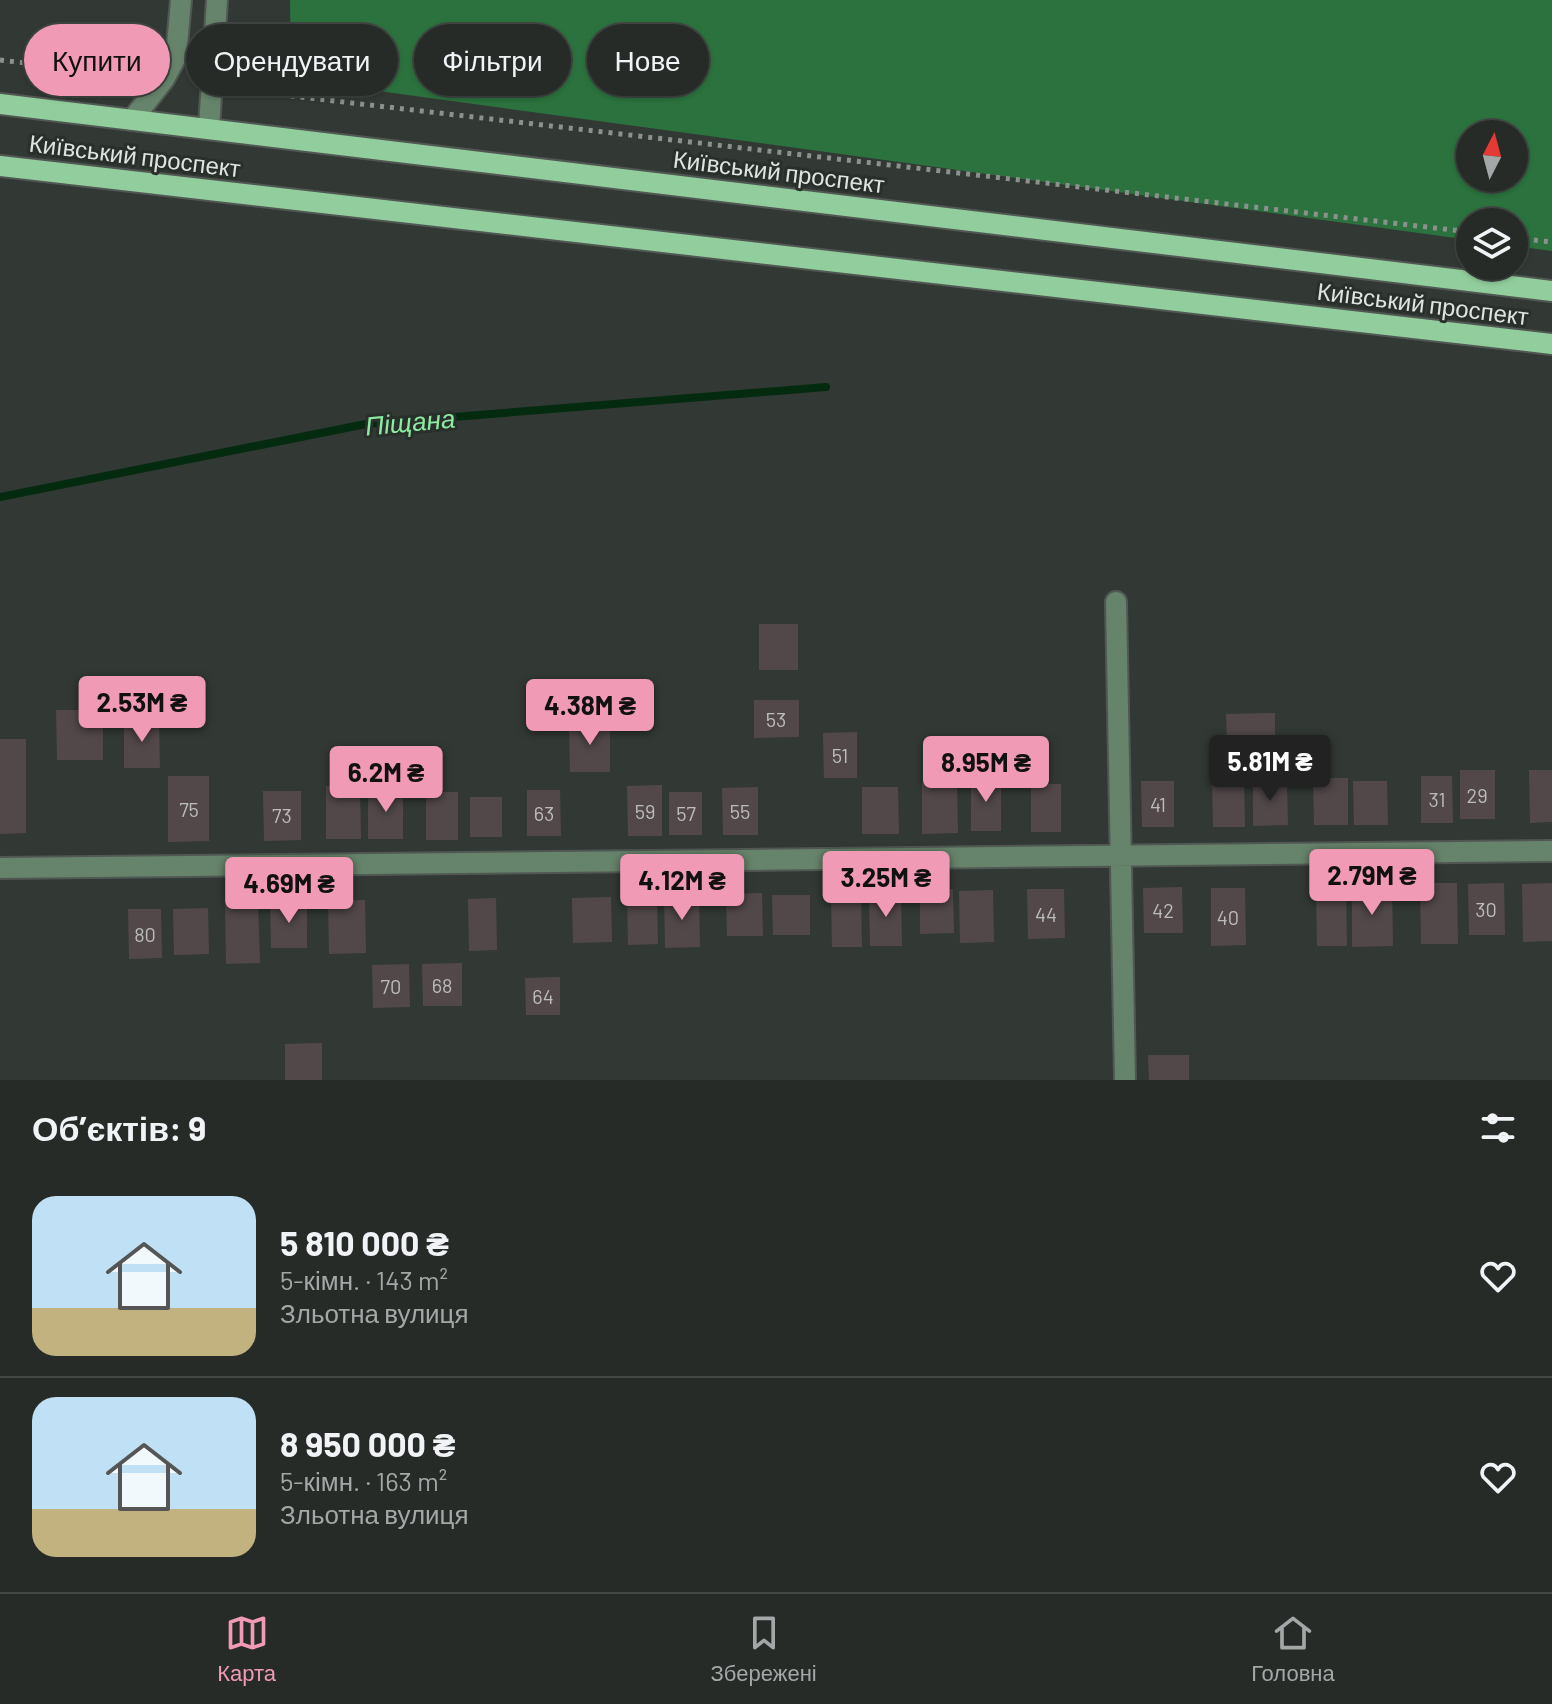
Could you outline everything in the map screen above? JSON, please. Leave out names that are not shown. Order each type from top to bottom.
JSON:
[{"type":"main road","name":"Київський проспект","points":[[0,104],[1552,291]]},
{"type":"main road","name":"Київський проспект","points":[[0,166],[1552,344]]},
{"type":"street","points":[[170,68],[176,57],[181,0]]},
{"type":"street","points":[[215,24],[217,0]]},
{"type":"street","points":[[132,120],[151,96]]},
{"type":"street","points":[[209,128],[211,96]]},
{"type":"street","points":[[1116,602],[1125,1080]]},
{"type":"street","points":[[0,868],[1552,851]]},
{"type":"path","points":[[0,60],[24,63]]},
{"type":"path","points":[[297,96],[1456,230]]},
{"type":"path","points":[[1528,239],[1552,242]]},
{"type":"green space","points":[[290,0],[1552,0],[1552,251],[1528,248],[1528,208],[1456,208],[1456,238],[415,96],[571,96],[571,24],[414,24],[414,96],[398,94],[398,24],[290,24]]},
{"type":"building","points":[[759,624],[798,624],[798,670],[759,670]]},
{"type":"building","points":[[754,700],[799,700],[799,737],[754,738]]},
{"type":"building","points":[[56,710],[103,710],[103,760],[57,760]]},
{"type":"building","points":[[1275,713],[1275,746],[1227,747],[1226,714]]},
{"type":"building","points":[[124,719],[159,719],[160,768],[124,768]]},
{"type":"building","points":[[610,722],[610,772],[570,772],[569,723]]},
{"type":"building","points":[[857,732],[857,778],[824,778],[823,733]]},
{"type":"building","points":[[0,739],[26,739],[26,833],[0,834]]},
{"type":"building","points":[[1460,770],[1495,770],[1495,819],[1460,819]]},
{"type":"building","points":[[1529,770],[1552,770],[1552,822],[1530,823]]},
{"type":"building","points":[[168,776],[209,776],[209,841],[168,842]]},
{"type":"building","points":[[971,776],[1001,776],[1001,831],[971,831]]},
{"type":"building","points":[[1421,776],[1452,776],[1453,823],[1421,823]]},
{"type":"building","points":[[1244,778],[1245,827],[1213,827],[1212,779]]},
{"type":"building","points":[[1313,778],[1348,778],[1348,825],[1314,825]]},
{"type":"building","points":[[1287,780],[1288,825],[1253,826],[1253,781]]},
{"type":"building","points":[[1141,781],[1174,781],[1174,827],[1142,827]]},
{"type":"building","points":[[1353,781],[1387,781],[1388,825],[1354,825]]},
{"type":"building","points":[[922,782],[957,782],[958,833],[922,834]]},
{"type":"building","points":[[1031,784],[1061,784],[1061,832],[1031,832]]},
{"type":"building","points":[[662,785],[662,836],[628,836],[627,786]]},
{"type":"building","points":[[326,786],[360,786],[361,839],[326,839]]},
{"type":"building","points":[[758,787],[758,835],[723,835],[722,788]]},
{"type":"building","points":[[862,787],[898,787],[899,834],[862,834]]},
{"type":"building","points":[[368,790],[403,790],[403,839],[368,839]]},
{"type":"building","points":[[527,790],[560,790],[561,836],[527,836]]},
{"type":"building","points":[[263,791],[301,791],[301,840],[264,841]]},
{"type":"building","points":[[426,792],[458,792],[458,840],[426,840]]},
{"type":"building","points":[[669,792],[702,792],[702,835],[669,835]]},
{"type":"building","points":[[470,797],[502,797],[502,837],[470,837]]},
{"type":"building","points":[[1420,883],[1457,883],[1458,944],[1421,944]]},
{"type":"building","points":[[1504,883],[1505,935],[1469,935],[1468,884]]},
{"type":"building","points":[[1552,883],[1552,941],[1523,942],[1522,884]]},
{"type":"building","points":[[1392,886],[1393,946],[1352,947],[1352,887]]},
{"type":"building","points":[[1182,887],[1183,933],[1144,933],[1143,888]]},
{"type":"building","points":[[1316,887],[1346,887],[1347,946],[1317,946]]},
{"type":"building","points":[[1211,888],[1245,888],[1246,945],[1211,946]]},
{"type":"building","points":[[953,889],[954,933],[920,934],[920,890]]},
{"type":"building","points":[[1027,889],[1064,889],[1065,938],[1028,939]]},
{"type":"building","points":[[993,890],[994,942],[960,943],[959,891]]},
{"type":"building","points":[[901,891],[902,946],[870,946],[869,892]]},
{"type":"building","points":[[762,893],[763,936],[727,936],[726,894]]},
{"type":"building","points":[[772,895],[810,895],[810,935],[773,935]]},
{"type":"building","points":[[831,895],[861,895],[862,947],[832,947]]},
{"type":"building","points":[[664,896],[699,896],[700,947],[665,948]]},
{"type":"building","points":[[611,897],[612,942],[573,943],[572,898]]},
{"type":"building","points":[[657,897],[658,944],[628,945],[627,898]]},
{"type":"building","points":[[496,898],[497,950],[469,951],[468,899]]},
{"type":"building","points":[[365,900],[366,953],[329,954],[328,901]]},
{"type":"building","points":[[258,901],[260,963],[226,964],[225,902]]},
{"type":"building","points":[[307,901],[307,948],[271,948],[270,902]]},
{"type":"building","points":[[208,908],[209,954],[174,955],[173,909]]},
{"type":"building","points":[[128,909],[161,909],[162,958],[129,959]]},
{"type":"building","points":[[462,963],[462,1006],[423,1006],[422,964]]},
{"type":"building","points":[[409,964],[410,1007],[373,1008],[372,965]]},
{"type":"building","points":[[560,977],[560,1015],[526,1015],[525,978]]},
{"type":"building","points":[[322,1043],[322,1080],[285,1080],[285,1044]]},
{"type":"building","points":[[1148,1055],[1189,1055],[1189,1080],[1149,1080]]},
{"type":"waterway","name":"Піщана","points":[[0,497],[366,424],[826,387]]}]
